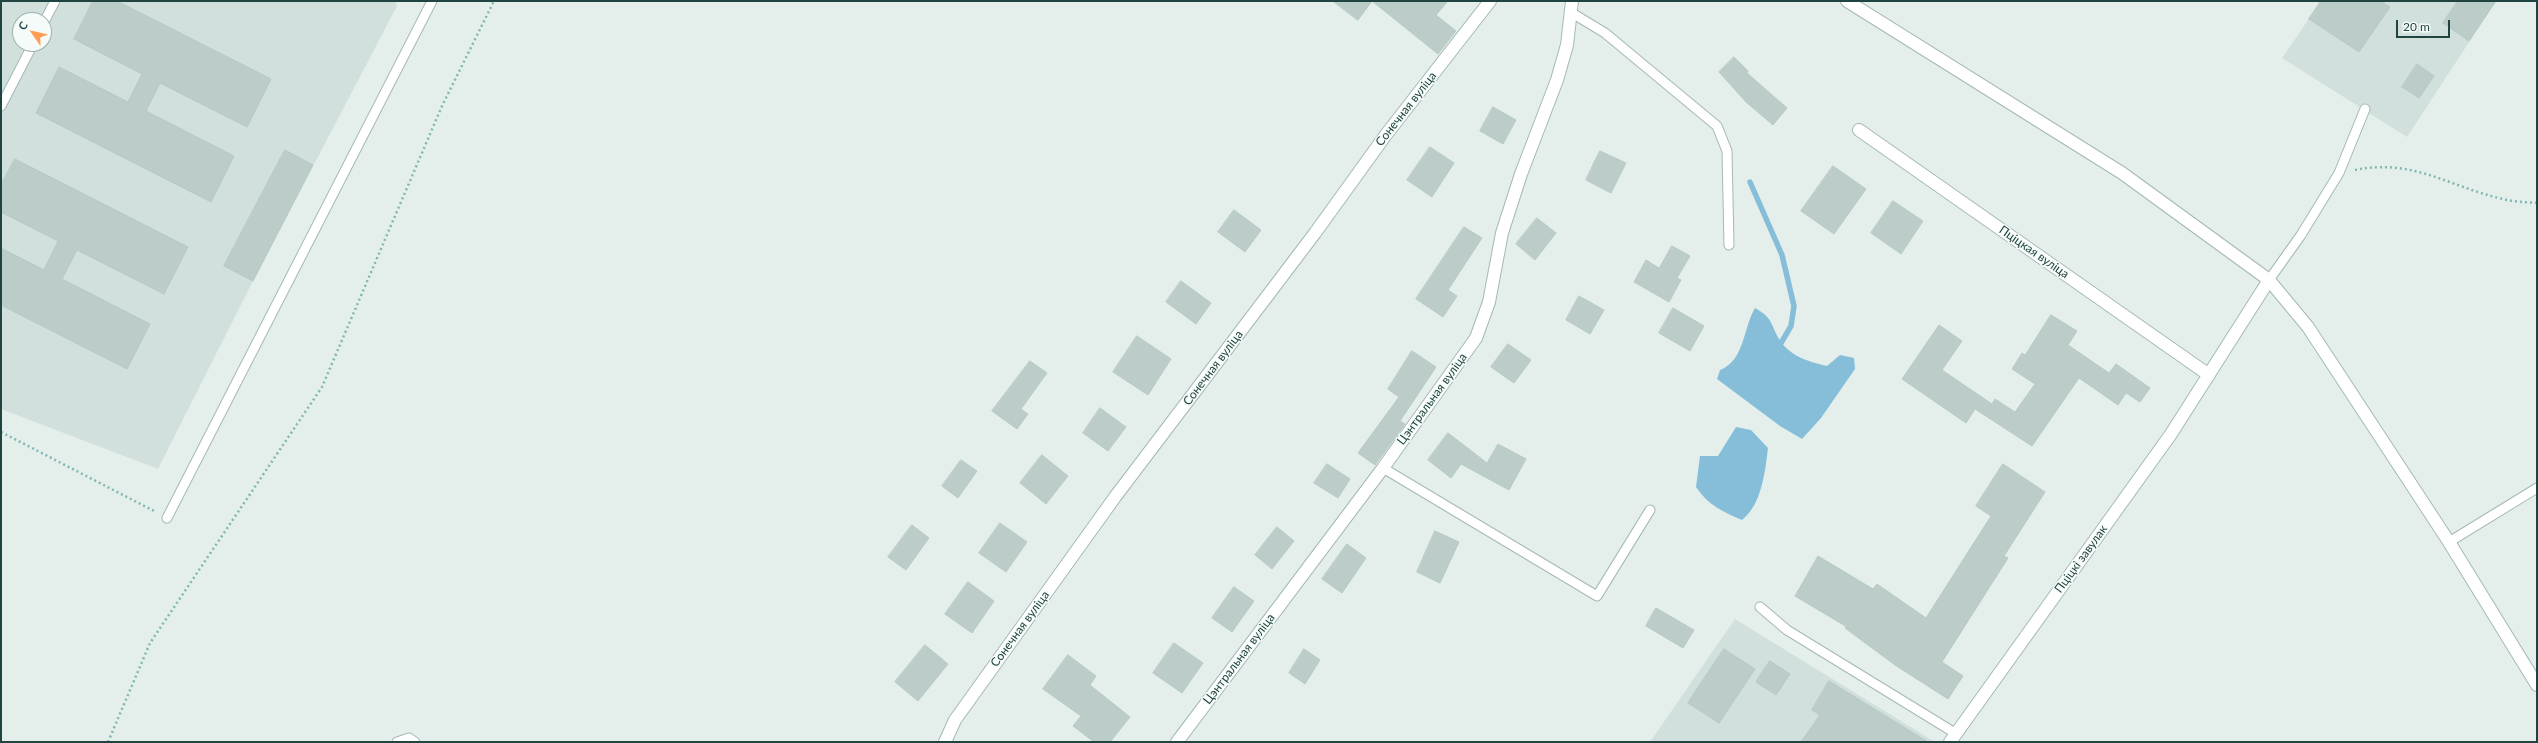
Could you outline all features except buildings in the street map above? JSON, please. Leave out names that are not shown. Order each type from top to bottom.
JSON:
[{"type":"street","name":"Сонечная вуліца","points":[[945,742],[960,714],[1115,497],[1310,239],[1385,136],[1490,1]]},
{"type":"street","points":[[1847,1],[2122,174],[2269,280],[2308,327],[2449,542],[2537,685]]},
{"type":"street","name":"Цэнтральная вуліца","points":[[1177,742],[1383,468],[1476,338],[1489,302],[1502,233],[1521,174],[1557,80],[1567,45],[1572,7]]},
{"type":"street","name":"Пціцкая вуліца","points":[[1859,130],[2209,375]]},
{"type":"street","name":"Пціцкі завулак","points":[[1953,737],[2171,434],[2269,280]]},
{"type":"lane","points":[[49,12],[55,1]]},
{"type":"lane","points":[[167,518],[432,1]]},
{"type":"lane","points":[[1572,7],[1606,33],[1717,126],[1727,151],[1728,245]]},
{"type":"lane","points":[[1,106],[29,52]]},
{"type":"lane","points":[[2269,280],[2301,235],[2338,173],[2365,109]]},
{"type":"lane","points":[[1383,468],[1597,596],[1650,510]]},
{"type":"lane","points":[[2449,542],[2537,488]]},
{"type":"lane","points":[[1760,607],[1787,630],[1943,727],[1953,737]]},
{"type":"lane","points":[[397,742],[409,738],[415,742]]},
{"type":"path","points":[[108,742],[150,643],[322,387],[442,106],[494,1]]},
{"type":"path","points":[[2338,173],[2368,167],[2415,169],[2504,200],[2537,203]]},
{"type":"path","points":[[1,432],[167,518]]},
{"type":"shaded area","points":[[1,1],[395,1],[397,6],[253,281],[158,469],[1,409]]},
{"type":"shaded area","points":[[2321,1],[2496,1],[2407,137],[2282,58]]},
{"type":"shaded area","points":[[1735,619],[1935,742],[1650,742]]},
{"type":"water","points":[[1755,308],[1769,319],[1781,342],[1790,352],[1814,363],[1827,366],[1840,355],[1854,358],[1855,369],[1821,418],[1802,439],[1780,426],[1717,379],[1720,370],[1734,359],[1739,351]]},
{"type":"water","points":[[1736,427],[1751,430],[1768,448],[1764,477],[1758,497],[1749,513],[1742,520],[1716,507],[1706,499],[1696,487],[1700,456],[1718,456]]},
{"type":"waterway","points":[[1750,182],[1782,255],[1794,306],[1791,326],[1781,343]]}]
